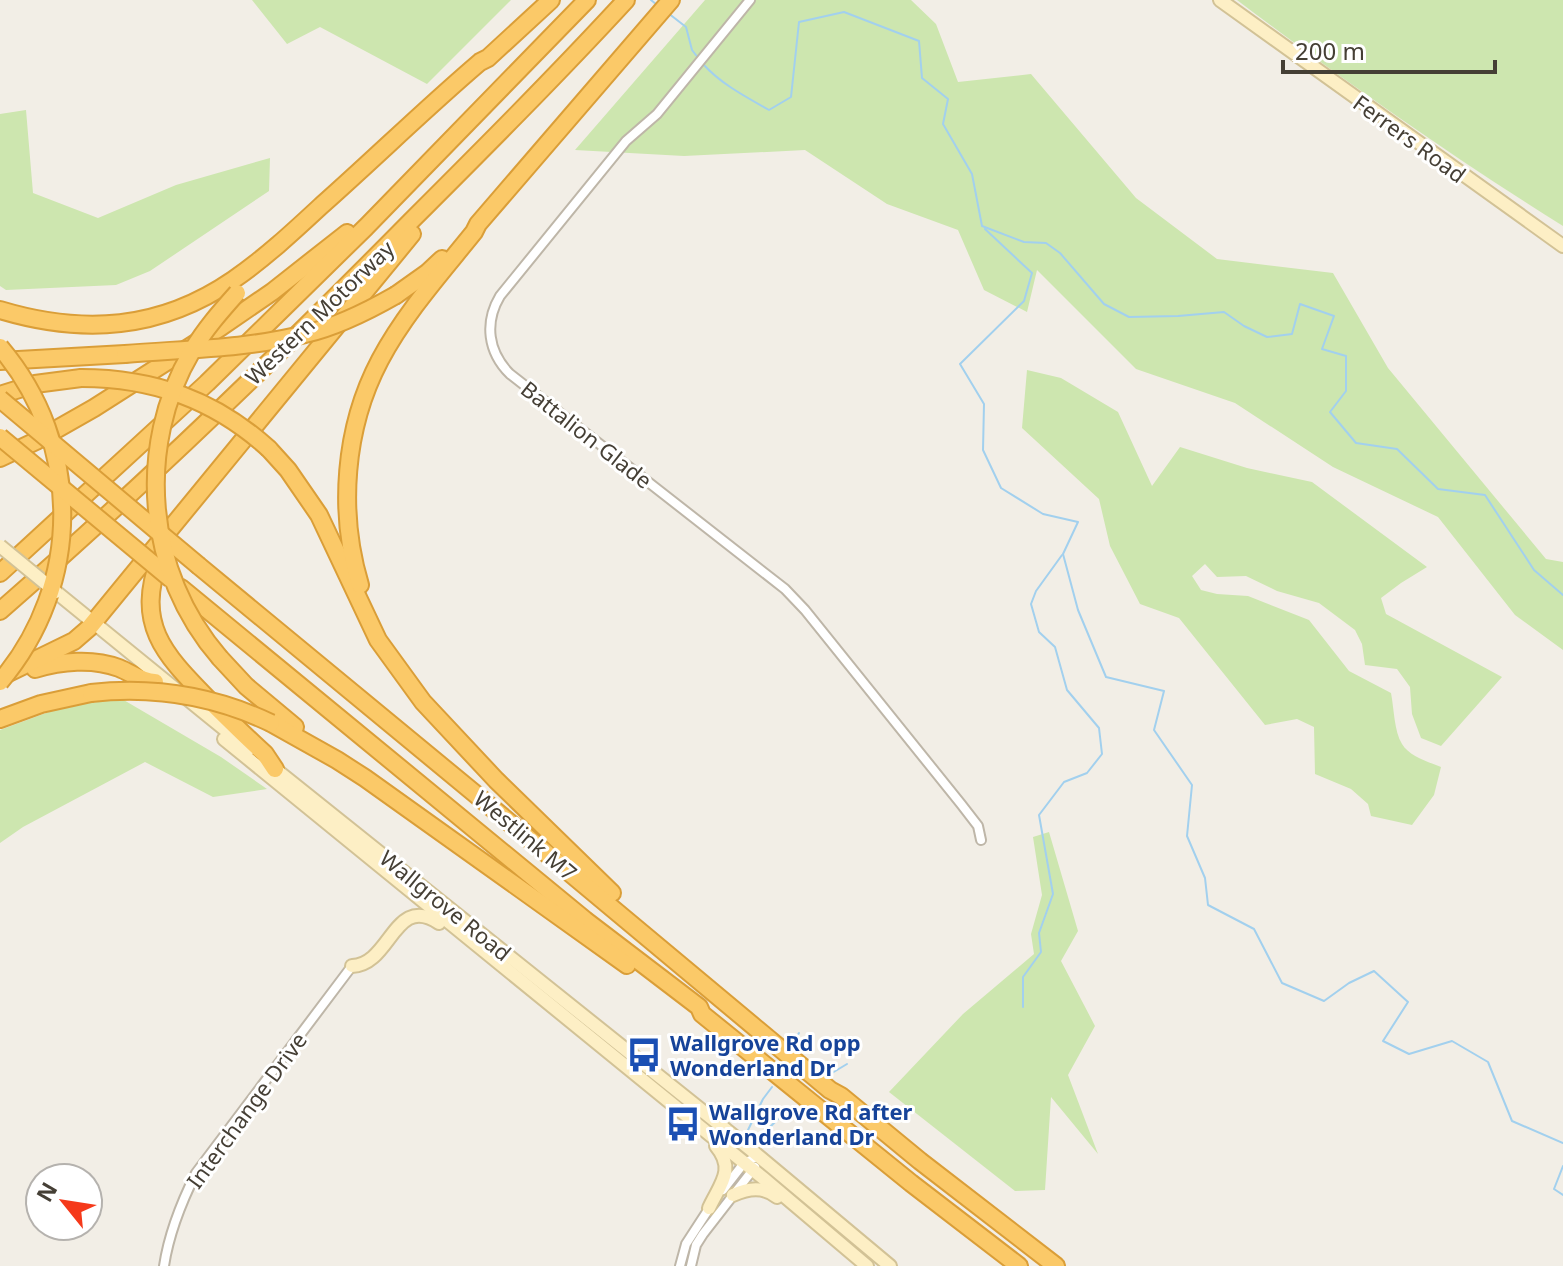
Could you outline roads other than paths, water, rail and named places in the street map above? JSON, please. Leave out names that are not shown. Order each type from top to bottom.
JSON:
[{"type":"highway","points":[[551,0],[377,169],[260,271],[208,326],[180,374],[163,421],[156,465],[158,522],[169,569],[199,632],[264,702],[337,760],[446,838],[694,1013],[702,1014]]},
{"type":"highway","name":"Western Motorway","points":[[0,573],[207,383],[366,227],[587,0]]},
{"type":"highway","points":[[0,361],[242,345],[304,335],[354,316],[396,295],[427,273],[478,224],[671,0]]},
{"type":"highway","name":"Western Motorway","points":[[0,611],[227,403],[325,308],[622,4]]},
{"type":"highway","points":[[0,310],[49,323],[92,325],[140,320],[195,302],[232,281],[266,255],[424,110],[488,58]]},
{"type":"highway","points":[[0,681],[74,641],[91,625],[430,214],[436,196]]},
{"type":"highway","points":[[386,650],[360,587],[350,540],[347,479],[354,431],[372,377],[388,347],[478,224]]},
{"type":"highway","points":[[0,458],[94,408],[236,317],[353,228],[366,227]]},
{"type":"highway","points":[[0,347],[28,387],[45,422],[57,461],[63,506],[59,556],[49,598],[26,646],[0,681]]},
{"type":"highway","points":[[0,397],[35,384],[81,378],[130,382],[187,396],[223,414],[255,437],[297,482],[319,515],[378,640],[423,702],[597,880],[834,1085],[841,1096]]},
{"type":"highway","name":"Westlink M7","points":[[0,397],[830,1090],[1056,1266]]},
{"type":"highway","name":"Westlink M7","points":[[0,437],[585,920],[699,1007],[702,1014],[1019,1266]]},
{"type":"highway","points":[[0,466],[36,441]]},
{"type":"highway","points":[[170,530],[152,586],[153,619],[160,643],[177,667],[265,754],[275,769]]},
{"type":"highway","points":[[0,681],[43,667],[77,662],[115,666],[144,682],[155,682]]},
{"type":"highway","points":[[0,719],[41,704],[91,693],[144,691],[196,697],[271,723],[337,760]]},
{"type":"main road","name":"Ferrers Road","points":[[1220,0],[1563,246]]},
{"type":"main road","name":"Wallgrove Road","points":[[0,546],[54,595],[275,769],[522,974],[867,1266]]},
{"type":"main road","name":"Wallgrove Road","points":[[0,556],[54,595]]},
{"type":"main road","name":"Wallgrove Road","points":[[91,625],[155,682],[495,960],[522,974],[759,1156],[890,1266]]},
{"type":"main road","points":[[352,966],[369,962],[402,922],[418,915],[429,916],[495,960]]},
{"type":"main road","points":[[705,1131],[722,1153],[727,1168],[709,1208]]},
{"type":"main road","points":[[733,1195],[747,1189],[765,1190],[822,1228]]},
{"type":"street","name":"Battalion Glade","points":[[750,0],[657,114],[626,141],[500,296],[490,322],[493,350],[510,374],[785,589],[815,622],[978,826],[981,840]]},
{"type":"street","name":"Interchange Drive","points":[[164,1266],[182,1200],[196,1173],[352,966]]},
{"type":"street","points":[[680,1266],[686,1244],[709,1208],[759,1156]]},
{"type":"street","points":[[691,1266],[696,1245],[733,1195],[749,1166]]},
{"type":"waterway","points":[[651,0],[657,5]]},
{"type":"waterway","points":[[703,64],[726,84],[769,110],[791,97],[799,22],[844,12],[919,41],[922,78],[948,99],[943,124],[972,174],[982,226],[1024,242],[1046,243],[1060,253],[1104,304],[1129,317],[1224,312],[1267,337],[1292,334],[1300,304],[1334,316],[1322,349],[1346,356],[1346,391],[1330,412],[1356,443],[1397,449],[1438,489],[1485,495],[1534,570],[1563,595]]},
{"type":"waterway","points":[[668,13],[686,27],[692,50],[699,59]]},
{"type":"waterway","points":[[985,229],[1032,273],[1024,301],[960,364],[984,404],[983,450],[1001,488],[1043,514],[1078,522],[1063,554],[1078,610],[1106,677],[1164,691],[1154,730],[1192,785],[1187,836],[1205,878],[1208,905],[1254,929],[1282,983],[1324,1001],[1349,983],[1374,971],[1408,1002],[1383,1041],[1409,1054],[1452,1041],[1488,1062],[1512,1121],[1563,1143]]},
{"type":"waterway","points":[[1023,1007],[1023,977],[1041,952],[1039,933],[1053,894],[1039,815],[1064,782],[1087,773],[1102,754],[1099,728],[1067,690],[1055,647],[1039,632],[1031,604],[1036,591],[1062,555]]},
{"type":"waterway","points":[[794,1041],[799,1033]]},
{"type":"waterway","points":[[832,1073],[847,1064]]},
{"type":"waterway","points":[[748,1130],[772,1087]]},
{"type":"waterway","points":[[757,1140],[789,1108]]},
{"type":"waterway","points":[[1563,1166],[1554,1189],[1563,1195]]},
{"type":"place","name":"Wallgrove Rd opp Wonderland Dr","points":[[644,1055]]},
{"type":"place","name":"Wallgrove Rd after Wonderland Dr","points":[[683,1124]]}]
